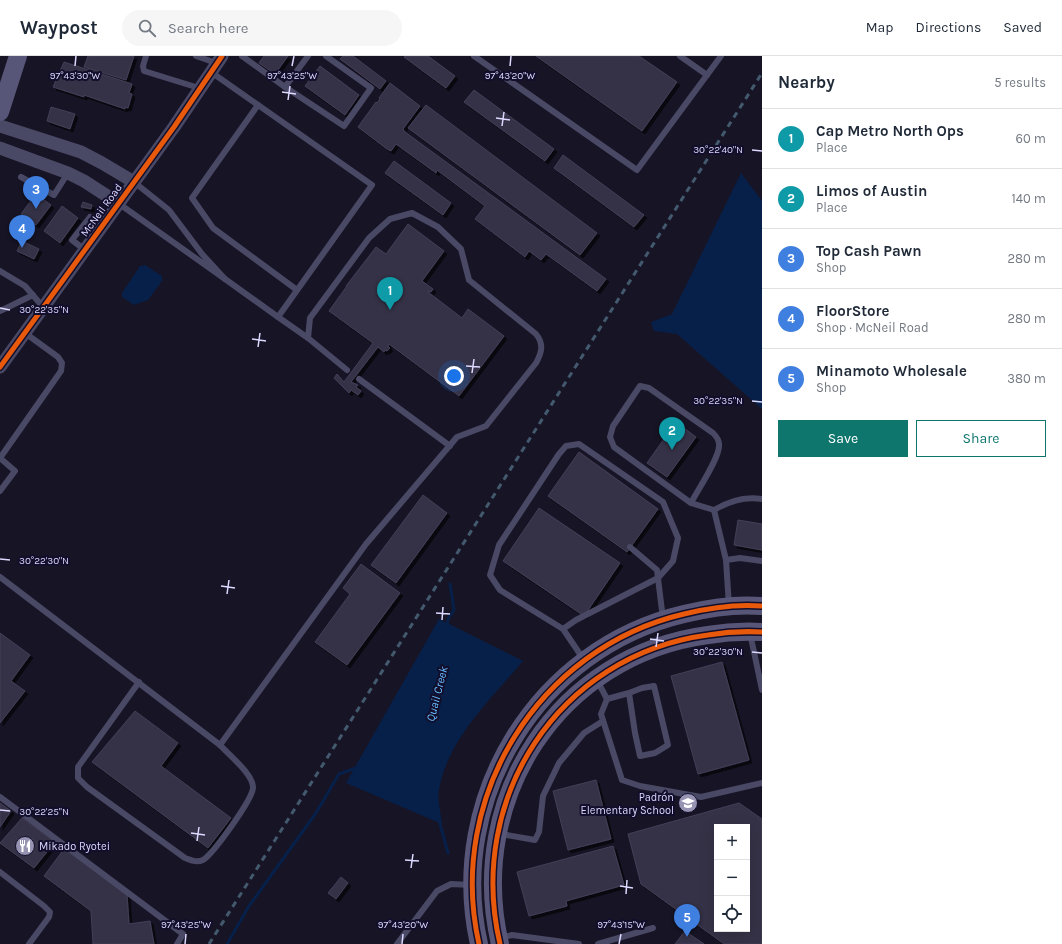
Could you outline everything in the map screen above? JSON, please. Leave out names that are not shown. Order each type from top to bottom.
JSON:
[{"type":"main road","points":[[0,112],[18,56]]},
{"type":"main road","points":[[756,632],[732,631],[678,640],[656,646],[619,664],[596,679],[565,705],[548,724],[534,742],[513,782],[503,809],[497,834],[493,864],[493,885],[494,908],[499,941],[478,944],[472,885],[476,833],[494,773],[519,729],[533,709],[552,689],[584,661],[627,634],[664,619],[710,608],[762,606]]},
{"type":"main road","points":[[584,661],[596,679]]},
{"type":"main road","points":[[472,885],[493,885]]},
{"type":"street","name":"McNeil Road","points":[[0,367],[134,182],[216,62]]},
{"type":"street","points":[[0,126],[81,152],[134,182]]},
{"type":"street","points":[[0,148],[68,173],[84,181],[118,203]]},
{"type":"lane","points":[[146,56],[143,66],[144,71],[199,88]]},
{"type":"lane","points":[[196,56],[216,62],[258,104],[372,185],[278,317]]},
{"type":"lane","points":[[242,56],[285,87],[344,126],[371,88],[326,56]]},
{"type":"lane","points":[[285,87],[308,56]]},
{"type":"lane","points":[[474,56],[637,170],[721,56]]},
{"type":"lane","points":[[680,56],[707,75]]},
{"type":"lane","points":[[258,104],[192,198],[213,228],[297,290]]},
{"type":"lane","points":[[21,177],[54,195],[68,173]]},
{"type":"lane","points":[[134,182],[169,210],[202,254],[224,279]]},
{"type":"lane","points":[[118,203],[308,338],[347,370]]},
{"type":"lane","points":[[220,745],[366,544],[457,437],[486,426],[536,363],[542,348],[541,340],[536,334],[470,280],[461,249],[438,227],[412,213],[390,219],[369,238],[310,318],[308,338]]},
{"type":"lane","points":[[0,271],[25,286],[43,307]]},
{"type":"lane","points":[[0,311],[33,295]]},
{"type":"lane","points":[[0,491],[15,471],[0,458],[61,371],[62,363],[58,357],[24,333]]},
{"type":"lane","points":[[359,379],[450,446]]},
{"type":"lane","points":[[691,503],[716,457],[720,444],[718,438],[649,388],[640,386],[614,426],[610,436],[614,447],[691,503],[714,510],[726,503],[743,499],[762,499]]},
{"type":"lane","points":[[563,629],[576,620],[658,578],[673,562],[678,538],[663,502],[579,444],[566,446],[499,545],[490,574],[500,590],[563,629],[584,661]]},
{"type":"lane","points":[[714,510],[726,560],[729,607]]},
{"type":"lane","points":[[630,547],[657,570],[664,619]]},
{"type":"lane","points":[[726,560],[740,558],[762,561]]},
{"type":"lane","points":[[0,576],[139,682],[220,745],[250,777],[253,788],[249,801],[210,854],[201,860],[194,861],[185,858],[87,787],[78,778],[78,767],[139,682]]},
{"type":"lane","points":[[756,632],[762,690]]},
{"type":"lane","points":[[596,679],[607,699]]},
{"type":"lane","points":[[607,699],[642,688],[654,686],[668,745],[655,753],[640,756],[629,693]]},
{"type":"lane","points":[[607,699],[601,714],[622,780],[640,786],[701,797],[762,783]]},
{"type":"lane","points":[[497,834],[535,840],[539,832],[543,796],[559,763],[584,734],[603,721]]},
{"type":"lane","points":[[0,797],[182,934],[177,944]]},
{"type":"lane","points":[[0,872],[50,912],[49,917],[29,944]]},
{"type":"lane","points":[[397,944],[437,891],[451,884],[472,885]]},
{"type":"lane","points":[[598,944],[654,928]]},
{"type":"lane","points":[[499,941],[512,935],[579,944]]},
{"type":"water","points":[[741,173],[762,201],[762,409],[677,334],[654,331],[651,322],[672,314]]},
{"type":"water","points":[[145,265],[162,276],[162,281],[148,300],[134,305],[122,297],[122,293],[140,266]]},
{"type":"water","points":[[439,619],[523,661],[472,721],[451,754],[439,790],[442,824],[346,783]]},
{"type":"building","points":[[88,56],[134,56],[126,80],[84,67]]},
{"type":"building","points":[[264,56],[288,56],[275,74],[259,63]]},
{"type":"building","points":[[343,56],[353,56],[386,81],[380,89],[340,59]]},
{"type":"building","points":[[428,56],[455,76],[446,88],[404,57]]},
{"type":"building","points":[[536,56],[639,56],[677,82],[642,131]]},
{"type":"building","points":[[64,62],[132,84],[129,93],[132,94],[128,108],[125,107],[125,109],[84,95],[84,97],[53,87]]},
{"type":"building","points":[[320,66],[359,95],[345,115],[305,86]]},
{"type":"building","points":[[390,83],[420,106],[403,129],[405,132],[606,279],[597,291],[546,254],[541,260],[529,251],[525,257],[475,219],[485,206],[437,170],[436,173],[396,144],[391,151],[358,127],[376,102],[377,103],[380,99],[379,98]]},
{"type":"building","points":[[474,90],[554,149],[545,161],[464,102]]},
{"type":"building","points":[[426,105],[597,233],[580,255],[408,128]]},
{"type":"building","points":[[51,107],[75,114],[70,129],[47,121]]},
{"type":"building","points":[[563,155],[644,215],[634,227],[554,168]]},
{"type":"building","points":[[394,161],[451,203],[443,215],[385,173]]},
{"type":"building","points":[[36,194],[51,205],[36,225],[21,214]]},
{"type":"building","points":[[83,202],[92,205],[91,209],[81,207]]},
{"type":"building","points":[[62,206],[78,218],[60,243],[44,231]]},
{"type":"building","points":[[408,224],[444,251],[422,281],[433,289],[431,292],[428,292],[462,318],[468,309],[504,336],[459,396],[389,344],[388,346],[390,348],[384,352],[378,347],[351,382],[358,385],[356,387],[361,391],[358,395],[351,390],[349,393],[334,378],[337,374],[344,382],[373,343],[329,311],[376,247],[386,254]]},
{"type":"building","points":[[22,241],[39,249],[34,259],[17,251]]},
{"type":"building","points":[[676,422],[696,437],[667,477],[647,463]]},
{"type":"building","points":[[579,452],[658,509],[627,552],[548,496]]},
{"type":"building","points":[[423,495],[447,513],[396,583],[371,565]]},
{"type":"building","points":[[539,508],[620,563],[584,616],[503,561]]},
{"type":"building","points":[[738,520],[762,524],[762,550],[734,545]]},
{"type":"building","points":[[361,564],[400,593],[347,665],[315,642],[350,594],[343,588]]},
{"type":"building","points":[[0,633],[30,655],[11,681],[25,691],[0,723]]},
{"type":"building","points":[[722,662],[749,760],[698,774],[671,676]]},
{"type":"building","points":[[135,711],[178,743],[161,766],[231,818],[208,848],[92,762]]},
{"type":"building","points":[[596,780],[611,839],[568,850],[553,791]]},
{"type":"building","points":[[0,803],[11,811],[0,827]]},
{"type":"building","points":[[739,803],[762,819],[762,944],[724,944],[641,884],[628,834]]},
{"type":"building","points":[[22,818],[55,842],[34,868],[0,843]]},
{"type":"building","points":[[613,846],[624,885],[566,901],[567,906],[529,916],[517,872]]},
{"type":"building","points":[[64,849],[127,894],[129,924],[150,921],[154,944],[93,944],[91,911],[44,876]]},
{"type":"building","points":[[341,877],[348,883],[336,899],[328,893]]},
{"type":"building","points":[[685,931],[704,944],[675,944]]},
{"type":"waterway","name":"Quail Creek","points":[[447,626],[448,619],[454,610],[450,584]]},
{"type":"waterway","points":[[227,944],[249,906],[316,813],[339,774],[356,768]]},
{"type":"waterway","name":"Quail Creek","points":[[439,820],[448,853]]},
{"type":"railway","points":[[209,944],[762,73]]},
{"type":"cycle path","points":[[0,367],[174,127],[222,56]]},
{"type":"cycle path","points":[[479,944],[472,889],[477,836],[491,784],[514,737],[546,695],[586,659],[632,632],[684,614],[703,610],[733,606],[762,606]]},
{"type":"cycle path","points":[[500,944],[493,890],[497,837],[511,788],[535,743],[567,703],[607,671],[655,648],[708,635],[735,632],[762,632]]},
{"type":"place","name":"Top Cash Pawn","points":[[36,209]]},
{"type":"place","name":"FloorStore","points":[[22,248]]},
{"type":"place","name":"Cap Metro North Ops","points":[[390,310]]},
{"type":"place","name":"Limos of Austin","points":[[672,450]]},
{"type":"place","name":"Padrón Elementary School","points":[[688,803]]},
{"type":"place","name":"Mikado Ryotei","points":[[25,846]]},
{"type":"place","name":"Minamoto Wholesale","points":[[687,937]]}]
